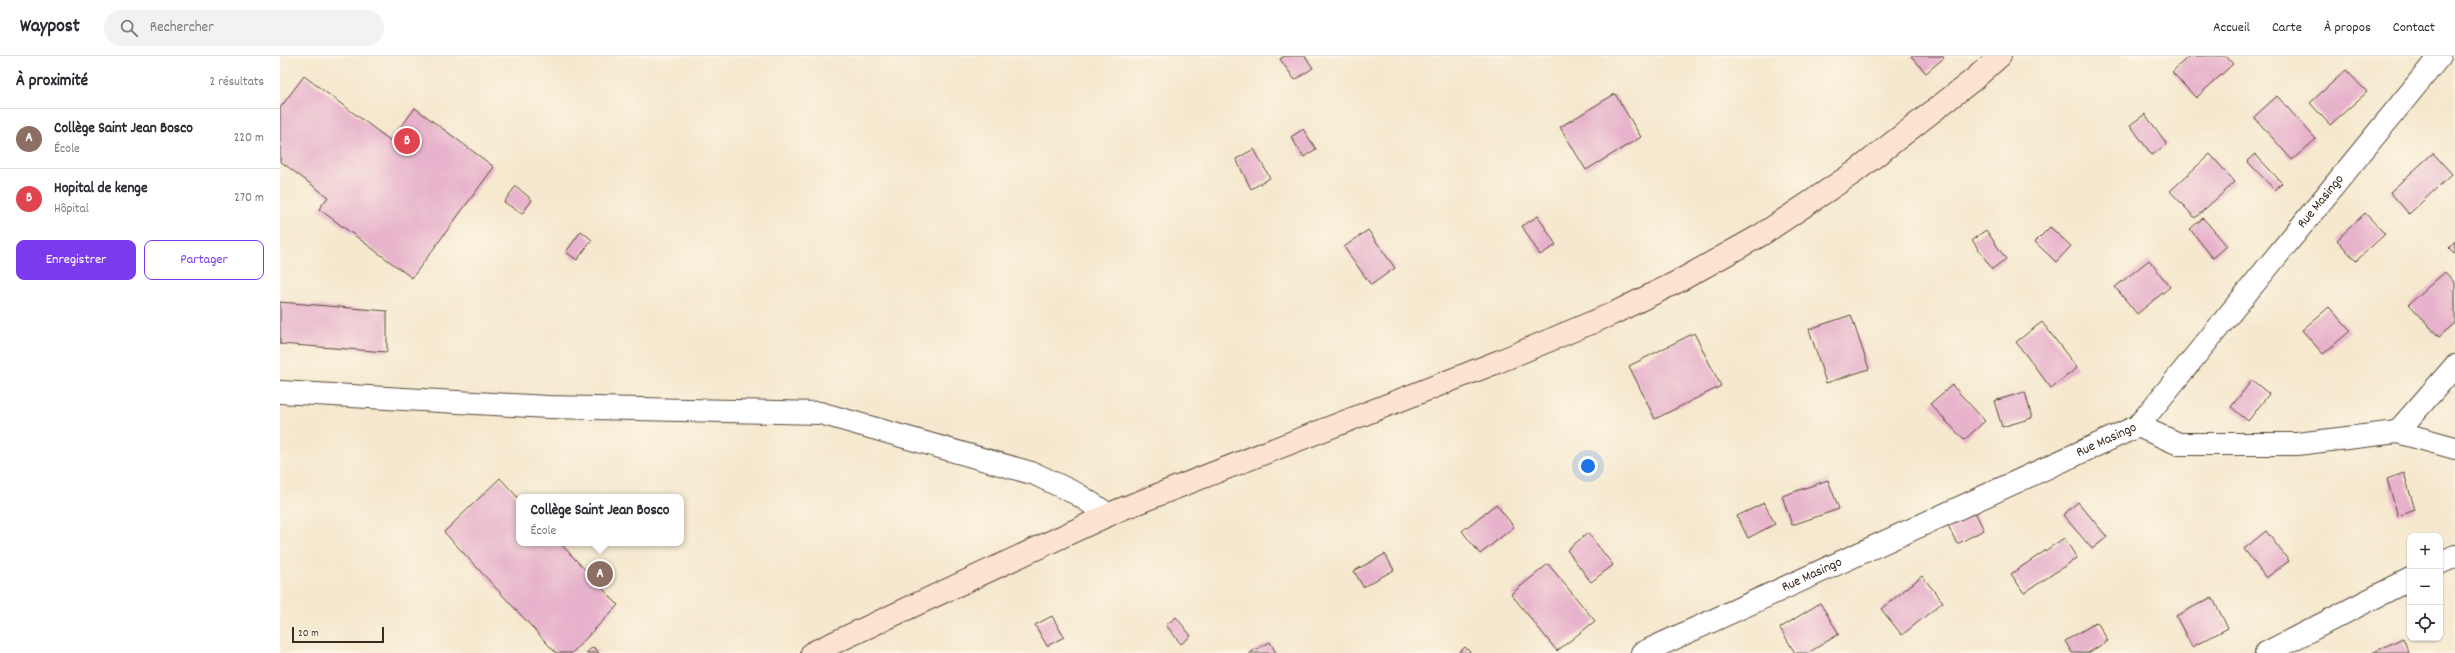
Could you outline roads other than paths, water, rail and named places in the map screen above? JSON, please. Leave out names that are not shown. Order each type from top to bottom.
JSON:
[{"type":"main road","points":[[812,653],[1109,515],[1500,361],[1612,314],[1679,281],[1761,235],[1855,172],[1973,80],[2000,56]]},
{"type":"street","name":"Rue Masingo","points":[[1642,653],[2138,426],[2440,56]]},
{"type":"street","points":[[2397,432],[2455,366]]},
{"type":"street","points":[[280,392],[548,407],[820,413],[1035,474],[1077,494],[1109,515]]},
{"type":"street","points":[[2138,426],[2179,444],[2297,444],[2397,432],[2455,448]]},
{"type":"street","points":[[2443,562],[2455,556]]},
{"type":"street","points":[[2266,653],[2407,581]]},
{"type":"place","name":"Hopital de kenge","points":[[407,141]]},
{"type":"place","name":"Collège Saint Jean Bosco","points":[[600,574]]}]
